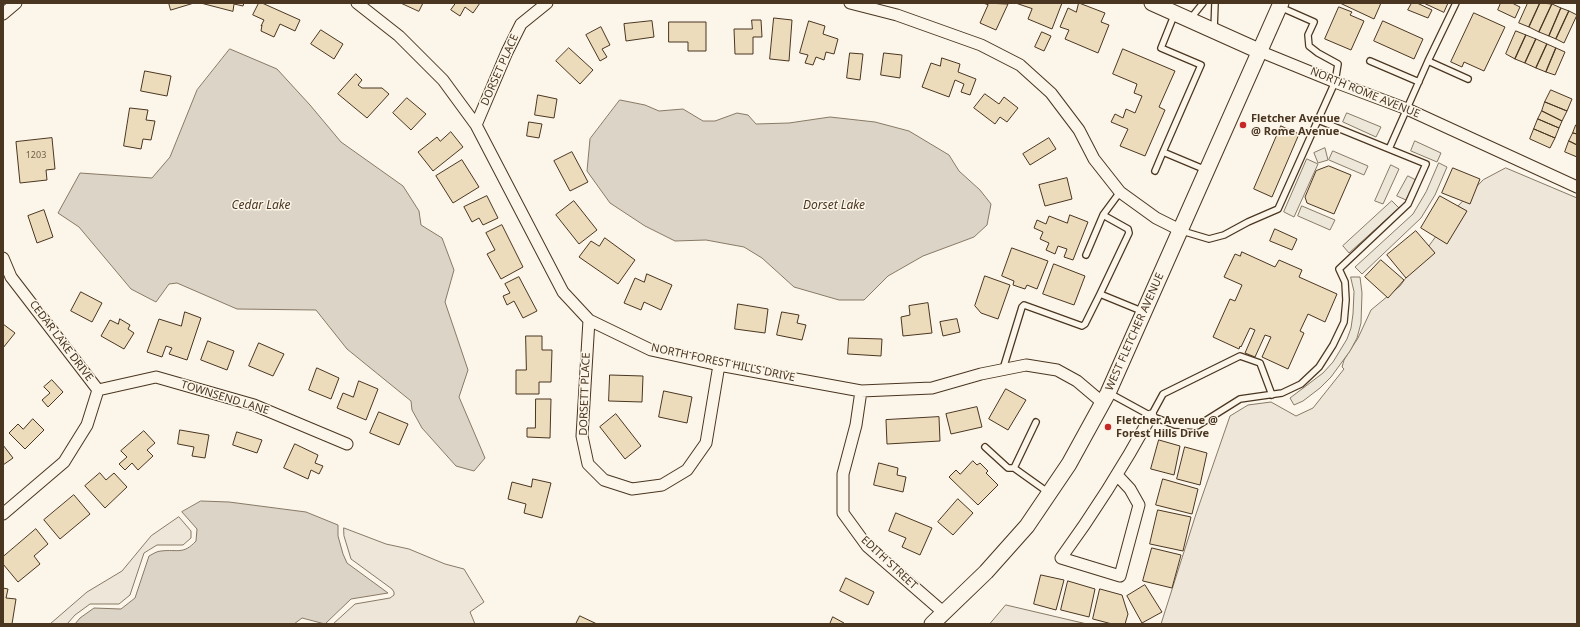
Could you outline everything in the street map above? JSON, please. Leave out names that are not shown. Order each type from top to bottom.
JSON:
[{"type":"main road","name":"NORTH ROME AVENUE","points":[[1152,3],[1259,51]]},
{"type":"main road","name":"WEST FLETCHER AVENUE","points":[[932,624],[986,572],[1027,526],[1069,464],[1106,398],[1280,5]]},
{"type":"street","points":[[3,14],[16,3]]},
{"type":"street","name":"NORTH FOREST HILLS DRIVE","points":[[357,3],[399,36],[437,74],[476,125],[562,292],[589,320],[651,350],[861,390],[932,388],[981,374],[1026,365],[1057,370],[1106,398]]},
{"type":"street","name":"DORSET PLACE","points":[[476,125],[506,52],[521,24],[547,3]]},
{"type":"street","points":[[850,3],[896,15],[981,45],[1020,66],[1051,93],[1079,130],[1094,159],[1120,192],[1156,218],[1180,230]]},
{"type":"street","name":"NORTH ROME AVENUE","points":[[1259,51],[1407,109],[1577,187]]},
{"type":"street","name":"CEDAR LAKE DRIVE","points":[[3,258],[11,277],[98,390],[88,425],[64,462],[3,514]]},
{"type":"street","name":"DORSETT PLACE","points":[[589,320],[582,436],[588,464],[604,480],[632,489],[662,484],[687,470],[706,443],[719,364]]},
{"type":"street","name":"TOWNSEND LANE","points":[[98,390],[156,377],[254,405],[347,444]]},
{"type":"street","name":"EDITH STREET","points":[[861,390],[856,425],[843,474],[843,513],[867,546],[943,612]]},
{"type":"street","points":[[1117,475],[1130,489],[1139,505],[1120,576],[1061,558],[1082,530],[1117,475],[1151,416]]},
{"type":"lane","points":[[1190,19],[1203,3]]},
{"type":"lane","points":[[1214,31],[1215,3]]},
{"type":"lane","points":[[1389,149],[1428,61],[1456,3]]},
{"type":"lane","points":[[1180,230],[1209,238],[1224,235],[1248,222],[1278,209],[1335,82],[1338,64],[1318,53],[1309,46],[1308,35],[1314,22],[1280,5]]},
{"type":"lane","points":[[1155,171],[1201,65],[1161,48],[1175,13]]},
{"type":"lane","points":[[1370,61],[1419,82]]},
{"type":"lane","points":[[1428,61],[1468,79]]},
{"type":"lane","points":[[1106,398],[1175,425],[1197,426],[1240,400],[1282,393],[1301,384],[1319,367],[1333,345],[1344,322],[1346,300],[1345,282],[1339,268],[1408,204],[1426,164],[1318,120]]},
{"type":"lane","points":[[1163,152],[1206,170]]},
{"type":"lane","points":[[1086,255],[1103,215],[1120,192]]},
{"type":"lane","points":[[1004,369],[1022,307],[1024,306],[1082,326],[1085,324],[1129,233],[1128,229],[1103,215]]},
{"type":"lane","points":[[1100,294],[1144,312]]},
{"type":"lane","points":[[1151,416],[1163,394],[1240,356],[1260,363],[1272,395]]},
{"type":"lane","points":[[1014,468],[1036,422]]},
{"type":"lane","points":[[986,447],[1008,468],[1014,468],[1050,493]]},
{"type":"shaded area","points":[[1347,113],[1381,127],[1376,137],[1343,122]]},
{"type":"shaded area","points":[[1415,141],[1441,153],[1437,162],[1411,151]]},
{"type":"shaded area","points":[[1325,148],[1328,160],[1318,163],[1314,153]]},
{"type":"shaded area","points":[[1333,151],[1368,166],[1364,175],[1329,160]]},
{"type":"shaded area","points":[[1307,159],[1318,164],[1294,217],[1284,212]]},
{"type":"shaded area","points":[[1439,163],[1447,167],[1435,195],[1421,218],[1362,274],[1355,267],[1413,214],[1426,192]]},
{"type":"shaded area","points":[[1391,165],[1399,169],[1383,204],[1375,201]]},
{"type":"shaded area","points":[[1506,168],[1577,198],[1577,624],[1161,624],[1196,514],[1230,416],[1248,405],[1271,402],[1296,416],[1313,408],[1344,369],[1342,367],[1344,360],[1358,338],[1371,310],[1400,286],[1457,207],[1483,180]]},
{"type":"shaded area","points":[[1408,176],[1416,180],[1406,200],[1397,196]]},
{"type":"shaded area","points":[[1392,201],[1399,208],[1349,253],[1343,246]]},
{"type":"shaded area","points":[[1302,206],[1335,220],[1330,230],[1298,216]]},
{"type":"shaded area","points":[[1351,277],[1360,277],[1362,293],[1361,323],[1357,338],[1350,351],[1331,377],[1303,401],[1294,405],[1290,398],[1323,373],[1333,362],[1347,339],[1351,328],[1353,314],[1354,292]]},
{"type":"shaded area","points":[[179,517],[191,531],[191,538],[183,545],[157,545],[144,553],[130,595],[119,604],[90,604],[75,615],[67,624],[50,624],[87,592],[122,571],[151,536]]},
{"type":"shaded area","points":[[344,528],[386,544],[409,549],[445,564],[464,569],[484,602],[470,612],[475,624],[333,624],[355,604],[390,598],[394,595],[392,589],[351,559],[344,536]]},
{"type":"shaded area","points":[[1006,605],[1087,624],[990,624]]},
{"type":"water","name":"Cedar Lake","points":[[230,49],[277,69],[341,142],[403,186],[419,211],[421,225],[442,238],[454,270],[445,302],[468,370],[459,397],[485,458],[474,471],[456,466],[422,428],[412,410],[411,401],[347,349],[316,310],[237,309],[177,283],[169,284],[156,302],[131,289],[79,227],[58,213],[80,173],[152,178],[170,157],[197,90]]},
{"type":"water","name":"Dorset Lake","points":[[620,100],[645,105],[659,111],[683,109],[703,121],[715,121],[737,113],[748,115],[756,124],[789,123],[830,117],[875,122],[909,131],[949,155],[959,171],[980,190],[991,204],[987,225],[974,237],[923,256],[888,276],[864,300],[839,300],[794,287],[762,258],[744,247],[706,240],[675,241],[645,226],[610,203],[587,171],[590,139]]},
{"type":"water","points":[[201,501],[229,502],[306,512],[338,525],[338,536],[347,563],[388,593],[351,599],[325,624],[302,618],[294,624],[75,624],[80,618],[94,608],[121,609],[135,598],[149,556],[160,551],[184,550],[196,541],[197,529],[182,512]]},
{"type":"building","points":[[169,3],[194,3],[171,10]]},
{"type":"building","points":[[201,3],[244,3],[243,6],[234,4],[233,11]]},
{"type":"building","points":[[259,3],[300,20],[295,31],[280,24],[274,37],[261,31],[262,25],[261,26],[264,20],[253,15]]},
{"type":"building","points":[[401,3],[423,3],[419,11]]},
{"type":"building","points":[[456,3],[480,3],[473,13],[465,7],[460,16],[451,10]]},
{"type":"building","points":[[983,3],[1008,4],[996,30],[980,23],[988,5]]},
{"type":"building","points":[[1016,3],[1062,3],[1052,29],[1028,19],[1032,9]]},
{"type":"building","points":[[1079,3],[1105,13],[1101,22],[1109,25],[1098,53],[1065,39],[1069,30],[1060,27],[1068,8],[1076,12]]},
{"type":"building","points":[[1381,3],[1374,19],[1342,4]]},
{"type":"building","points":[[1412,3],[1417,3],[1432,10],[1428,18],[1408,10]]},
{"type":"building","points":[[1424,3],[1448,3],[1444,12]]},
{"type":"building","points":[[1501,3],[1512,3],[1520,7],[1515,18],[1498,10]]},
{"type":"building","points":[[1528,3],[1540,3],[1529,27],[1519,23]]},
{"type":"building","points":[[1540,3],[1552,4],[1539,32],[1529,27]]},
{"type":"building","points":[[1552,4],[1561,8],[1549,36],[1539,32]]},
{"type":"building","points":[[1339,7],[1352,12],[1350,15],[1364,21],[1351,50],[1325,39]]},
{"type":"building","points":[[1561,8],[1569,11],[1556,39],[1549,36]]},
{"type":"building","points":[[1569,11],[1577,15],[1564,43],[1556,39]]},
{"type":"building","points":[[1474,13],[1505,27],[1484,71],[1464,62],[1462,67],[1451,62]]},
{"type":"building","points":[[774,18],[792,20],[789,61],[770,59]]},
{"type":"building","points":[[752,20],[761,20],[762,37],[753,37],[753,54],[735,54],[734,29],[752,29]]},
{"type":"building","points":[[652,21],[654,37],[626,41],[624,24]]},
{"type":"building","points":[[809,21],[825,26],[823,34],[838,39],[834,54],[826,52],[824,60],[816,57],[813,65],[805,63],[808,55],[800,53]]},
{"type":"building","points":[[1383,21],[1423,39],[1414,59],[1374,41]]},
{"type":"building","points":[[669,22],[706,22],[706,51],[688,51],[688,42],[669,42]]},
{"type":"building","points":[[601,27],[610,45],[602,49],[607,57],[600,61],[586,35]]},
{"type":"building","points":[[321,30],[343,44],[334,59],[311,44]]},
{"type":"building","points":[[1516,31],[1526,35],[1515,59],[1506,54]]},
{"type":"building","points":[[1042,32],[1051,36],[1044,51],[1035,47]]},
{"type":"building","points":[[1526,35],[1536,39],[1525,63],[1515,59]]},
{"type":"building","points":[[1536,39],[1547,44],[1536,68],[1525,63]]},
{"type":"building","points":[[1547,44],[1556,48],[1546,72],[1536,68]]},
{"type":"building","points":[[569,48],[593,70],[580,84],[556,61]]},
{"type":"building","points":[[1556,48],[1565,52],[1555,75],[1546,72]]},
{"type":"building","points":[[1123,49],[1175,71],[1159,107],[1165,110],[1145,156],[1120,146],[1128,129],[1111,122],[1115,114],[1123,118],[1126,109],[1135,113],[1142,96],[1134,93],[1137,84],[1113,74]]},
{"type":"building","points":[[850,53],[863,54],[860,80],[847,78]]},
{"type":"building","points":[[884,53],[902,55],[900,78],[881,75]]},
{"type":"building","points":[[942,58],[960,64],[958,72],[976,79],[970,95],[961,92],[964,84],[955,80],[949,97],[922,87],[931,63],[940,66]]},
{"type":"building","points":[[145,71],[171,76],[167,96],[141,91]]},
{"type":"building","points":[[356,74],[362,80],[358,85],[362,88],[382,88],[389,94],[367,118],[338,94]]},
{"type":"building","points":[[1551,90],[1572,99],[1567,111],[1545,102]]},
{"type":"building","points":[[985,94],[999,104],[1004,97],[1018,108],[1007,122],[1000,117],[995,124],[974,108]]},
{"type":"building","points":[[538,95],[557,99],[554,118],[535,115]]},
{"type":"building","points":[[407,98],[426,114],[411,130],[393,113]]},
{"type":"building","points":[[1545,102],[1567,111],[1562,121],[1542,111]]},
{"type":"building","points":[[130,108],[148,110],[146,120],[155,121],[151,140],[143,139],[141,149],[124,146]]},
{"type":"building","points":[[1542,111],[1562,121],[1559,128],[1538,119]]},
{"type":"building","points":[[1538,119],[1559,128],[1555,138],[1534,129]]},
{"type":"building","points":[[529,122],[542,124],[539,138],[527,136]]},
{"type":"building","points":[[1577,125],[1577,134],[1573,133]]},
{"type":"building","points":[[1281,126],[1299,134],[1272,197],[1254,189]]},
{"type":"building","points":[[1534,129],[1555,138],[1550,148],[1530,139]]},
{"type":"building","points":[[451,132],[463,147],[433,171],[418,152],[437,137],[440,141]]},
{"type":"building","points":[[1573,133],[1577,134],[1577,145],[1569,141]]},
{"type":"building","points":[[52,138],[55,169],[46,170],[47,180],[20,183],[16,142]]},
{"type":"building","points":[[1049,138],[1056,149],[1030,165],[1023,154]]},
{"type":"building","points":[[1569,141],[1577,145],[1577,157],[1565,152]]},
{"type":"building","points":[[572,152],[588,182],[570,191],[554,161]]},
{"type":"building","points":[[462,160],[479,187],[453,203],[436,176]]},
{"type":"building","points":[[1329,166],[1351,175],[1334,214],[1307,203],[1305,197],[1316,171]]},
{"type":"building","points":[[1453,168],[1480,179],[1470,204],[1442,193]]},
{"type":"building","points":[[1067,178],[1072,199],[1045,206],[1039,185]]},
{"type":"building","points":[[487,196],[498,218],[483,225],[479,218],[472,222],[464,207]]},
{"type":"building","points":[[1440,196],[1467,211],[1447,244],[1421,228]]},
{"type":"building","points":[[574,201],[597,230],[579,244],[556,215]]},
{"type":"building","points":[[44,210],[53,237],[37,243],[28,216]]},
{"type":"building","points":[[1070,215],[1088,222],[1073,260],[1064,257],[1067,249],[1058,246],[1055,254],[1046,250],[1049,243],[1040,239],[1043,232],[1034,228],[1037,220],[1046,224],[1049,216],[1067,223]]},
{"type":"building","points":[[502,225],[523,267],[501,279],[487,254],[495,250],[486,233]]},
{"type":"building","points":[[1275,229],[1297,239],[1292,250],[1270,241]]},
{"type":"building","points":[[1416,231],[1435,253],[1406,278],[1387,255]]},
{"type":"building","points":[[605,238],[635,260],[618,284],[579,257],[591,241],[599,246]]},
{"type":"building","points":[[1012,248],[1048,261],[1037,289],[1027,285],[1025,289],[1013,285],[1014,281],[1002,276]]},
{"type":"building","points":[[1242,252],[1275,267],[1279,260],[1302,270],[1299,277],[1337,294],[1325,322],[1308,314],[1300,331],[1304,333],[1288,369],[1262,357],[1271,337],[1265,335],[1255,357],[1245,353],[1255,330],[1250,328],[1239,349],[1213,337],[1230,299],[1235,301],[1242,285],[1224,277],[1235,254],[1240,256]]},
{"type":"building","points":[[1381,260],[1404,280],[1388,298],[1365,277]]},
{"type":"building","points":[[1054,264],[1085,276],[1074,305],[1043,294]]},
{"type":"building","points":[[647,274],[672,285],[661,310],[644,302],[641,310],[624,303],[635,278],[644,282]]},
{"type":"building","points":[[985,276],[1010,285],[998,319],[981,313],[975,306]]},
{"type":"building","points":[[519,277],[537,311],[523,318],[514,301],[507,305],[503,296],[510,293],[505,284]]},
{"type":"building","points":[[81,292],[102,303],[92,322],[71,311]]},
{"type":"building","points":[[928,303],[932,333],[903,336],[901,317],[910,315],[909,306]]},
{"type":"building","points":[[738,304],[768,309],[765,333],[735,329]]},
{"type":"building","points":[[185,312],[201,318],[187,360],[169,354],[172,348],[166,346],[162,357],[147,352],[159,319],[181,326]]},
{"type":"building","points":[[782,312],[799,315],[797,323],[806,325],[802,340],[777,335]]},
{"type":"building","points":[[120,319],[130,325],[128,329],[134,333],[124,349],[101,336],[110,320],[118,324]]},
{"type":"building","points":[[957,319],[960,332],[943,336],[940,322]]},
{"type":"building","points":[[3,324],[15,333],[3,348]]},
{"type":"building","points":[[526,336],[542,336],[542,350],[552,350],[551,382],[539,382],[539,394],[516,394],[516,370],[526,370]]},
{"type":"building","points":[[849,338],[882,339],[881,356],[848,354]]},
{"type":"building","points":[[208,341],[234,351],[227,370],[201,360]]},
{"type":"building","points":[[259,343],[284,354],[273,376],[249,366]]},
{"type":"building","points":[[317,368],[339,378],[331,399],[309,390]]},
{"type":"building","points":[[610,375],[643,376],[642,402],[609,401]]},
{"type":"building","points":[[52,380],[63,392],[48,407],[42,400],[50,393],[44,387]]},
{"type":"building","points":[[359,381],[378,389],[366,420],[337,408],[343,393],[353,397]]},
{"type":"building","points":[[1006,389],[1026,400],[1008,430],[989,419]]},
{"type":"building","points":[[664,391],[692,397],[687,423],[659,417]]},
{"type":"building","points":[[536,399],[551,399],[550,438],[527,437],[527,428],[535,428]]},
{"type":"building","points":[[977,407],[982,427],[951,434],[946,414]]},
{"type":"building","points":[[379,412],[408,424],[399,445],[370,433]]},
{"type":"building","points":[[616,414],[641,446],[625,459],[600,427]]},
{"type":"building","points":[[939,417],[940,441],[887,444],[886,420]]},
{"type":"building","points":[[33,419],[44,430],[25,449],[9,433],[18,424],[23,429]]},
{"type":"building","points":[[180,430],[209,435],[205,458],[192,456],[194,447],[178,444]]},
{"type":"building","points":[[144,431],[155,443],[147,450],[153,456],[138,470],[132,463],[125,470],[119,464],[127,457],[121,451]]},
{"type":"building","points":[[237,432],[262,440],[257,453],[233,445]]},
{"type":"building","points":[[1159,440],[1180,446],[1174,475],[1151,469]]},
{"type":"building","points":[[295,444],[318,455],[315,463],[323,466],[319,474],[311,470],[308,479],[284,468]]},
{"type":"building","points":[[3,445],[13,458],[3,465]]},
{"type":"building","points":[[1185,447],[1207,453],[1200,485],[1177,479]]},
{"type":"building","points":[[973,461],[977,465],[980,463],[988,471],[986,473],[998,485],[978,505],[949,477],[956,470],[960,474]]},
{"type":"building","points":[[879,463],[898,468],[897,475],[906,477],[903,492],[874,485]]},
{"type":"building","points":[[100,473],[106,480],[114,473],[127,487],[105,508],[85,486]]},
{"type":"building","points":[[533,479],[551,483],[542,518],[524,513],[526,504],[508,499],[512,482],[531,487]]},
{"type":"building","points":[[1163,479],[1198,489],[1192,514],[1156,505]]},
{"type":"building","points":[[74,495],[90,514],[60,539],[44,520]]},
{"type":"building","points":[[958,499],[973,513],[953,535],[938,522]]},
{"type":"building","points":[[1158,510],[1191,517],[1183,551],[1150,544]]},
{"type":"building","points":[[896,513],[932,528],[920,555],[902,547],[906,538],[889,531]]},
{"type":"building","points":[[36,529],[48,544],[34,556],[40,564],[18,582],[3,564],[3,557]]},
{"type":"building","points":[[1152,548],[1181,555],[1172,588],[1143,581]]},
{"type":"building","points":[[1041,575],[1064,580],[1056,610],[1034,604]]},
{"type":"building","points":[[846,578],[874,592],[868,605],[840,591]]},
{"type":"building","points":[[1068,581],[1095,589],[1089,617],[1061,610]]},
{"type":"building","points":[[1145,585],[1162,612],[1142,623],[1127,596]]},
{"type":"building","points":[[3,588],[8,589],[6,598],[16,599],[12,624],[3,624]]},
{"type":"building","points":[[1100,589],[1122,595],[1128,614],[1125,624],[1112,624],[1093,619]]},
{"type":"building","points":[[580,616],[597,624],[576,624]]},
{"type":"building","points":[[833,617],[844,623],[844,624],[830,624]]},
{"type":"place","name":"Fletcher Avenue @ Rome Avenue","points":[[1243,125]]},
{"type":"place","name":"Fletcher Avenue @ Forest Hills Drive","points":[[1108,427]]}]
